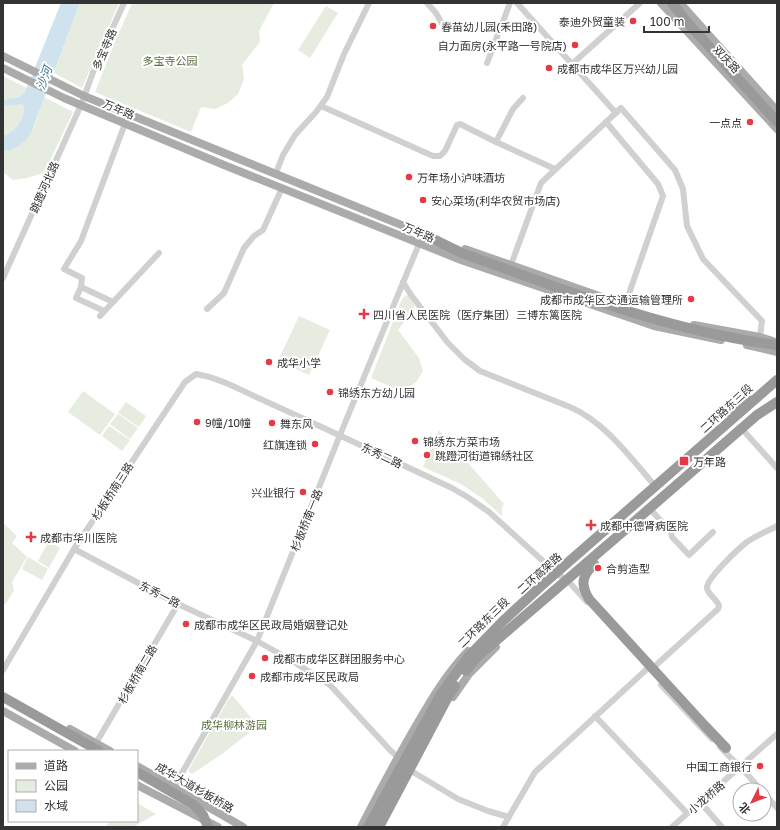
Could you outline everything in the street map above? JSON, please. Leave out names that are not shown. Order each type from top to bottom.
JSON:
[{"type":"highway","points":[[672,3],[687,22],[777,122]]},
{"type":"highway","points":[[427,236],[462,253],[592,299],[660,321],[710,333],[777,345]]},
{"type":"highway","name":"二环高架路","points":[[368,827],[441,694],[469,656],[498,626],[553,574],[777,379]]},
{"type":"highway","points":[[553,574],[569,556],[730,413],[760,392]]},
{"type":"highway","name":"二环高架路","points":[[379,827],[449,695],[468,667],[477,657],[777,399]]},
{"type":"highway","points":[[619,536],[607,551],[588,570],[584,578],[584,591],[589,599],[726,748]]},
{"type":"highway","points":[[3,697],[22,712],[85,750]]},
{"type":"highway","points":[[3,706],[22,712],[97,747]]},
{"type":"highway","points":[[138,773],[194,805],[203,815],[208,827]]},
{"type":"highway","points":[[138,780],[191,810],[198,818],[201,827]]},
{"type":"main road","name":"双庆路","points":[[662,3],[777,129]]},
{"type":"main road","name":"双庆路","points":[[680,3],[777,111]]},
{"type":"main road","name":"万年路","points":[[3,56],[84,96],[276,173],[427,236],[657,316],[688,324],[760,337],[777,342]]},
{"type":"main road","name":"万年路","points":[[3,68],[64,98],[282,188],[370,222],[419,244],[462,260],[654,326],[777,352]]},
{"type":"main road","points":[[594,306],[599,307],[603,304],[602,299],[598,296]]},
{"type":"main road","name":"二环路东三段","points":[[361,827],[398,757],[436,693],[456,664],[491,628],[655,486],[760,392],[777,379]]},
{"type":"main road","points":[[384,827],[452,699],[470,674],[501,641],[777,399]]},
{"type":"main road","points":[[3,692],[97,747],[107,750]]},
{"type":"main road","points":[[3,711],[73,750]]},
{"type":"main road","name":"成华大道杉板桥路","points":[[138,767],[243,827]]},
{"type":"main road","points":[[138,786],[218,827]]},
{"type":"street","name":"多宝寺路","points":[[84,96],[124,3]]},
{"type":"street","points":[[276,173],[283,154],[296,135],[327,97],[344,54],[369,3]]},
{"type":"street","points":[[427,3],[436,13],[444,27]]},
{"type":"street","points":[[487,63],[510,3]]},
{"type":"street","points":[[517,3],[616,113]]},
{"type":"street","points":[[572,64],[640,3]]},
{"type":"street","name":"跳蹬河北路","points":[[4,276],[84,96]]},
{"type":"street","points":[[496,142],[513,109],[523,98]]},
{"type":"street","points":[[321,106],[434,156],[440,156],[445,152],[457,125],[460,124],[555,169]]},
{"type":"street","points":[[511,265],[541,183],[621,108],[675,170],[683,189],[687,226],[703,259],[762,321],[760,337]]},
{"type":"street","points":[[104,311],[76,298],[82,287],[82,278],[64,269],[81,241],[125,122]]},
{"type":"street","points":[[606,122],[658,184],[663,196],[625,305]]},
{"type":"street","points":[[207,309],[224,294],[244,248],[254,236],[263,230],[282,188]]},
{"type":"street","name":"杉板桥南一路","points":[[174,787],[257,641],[419,244]]},
{"type":"street","points":[[100,316],[159,253]]},
{"type":"street","points":[[403,282],[411,295],[448,343],[464,359],[480,371],[581,411],[605,430],[655,486]]},
{"type":"street","points":[[82,287],[113,302]]},
{"type":"street","name":"东秀二路","points":[[190,377],[196,374],[226,383],[452,488],[489,512],[553,574]]},
{"type":"street","name":"杉板桥南三路","points":[[3,670],[74,549],[184,382],[190,377]]},
{"type":"street","points":[[742,429],[777,468]]},
{"type":"street","points":[[651,510],[671,532],[672,537],[689,555],[713,532]]},
{"type":"street","points":[[655,666],[718,609],[718,603],[708,592],[707,588],[713,576],[747,542],[777,526]]},
{"type":"street","name":"东秀一路","points":[[74,549],[178,604],[257,641],[294,662],[330,685],[390,750],[413,772],[458,799],[488,811],[509,817]]},
{"type":"street","points":[[553,574],[572,579],[655,666],[708,725],[740,767]]},
{"type":"street","points":[[572,579],[646,669],[702,731],[754,782]]},
{"type":"street","name":"杉板桥南二路","points":[[97,747],[178,604]]},
{"type":"street","points":[[503,827],[535,772],[646,669]]},
{"type":"street","points":[[595,716],[687,814]]},
{"type":"street","name":"小龙桥路","points":[[672,827],[777,734]]},
{"type":"street","points":[[700,802],[722,827]]},
{"type":"green space","points":[[80,3],[119,3],[82,88],[54,73]]},
{"type":"green space","name":"多宝寺公园","points":[[132,3],[274,3],[259,31],[260,42],[242,65],[244,79],[238,94],[228,103],[215,109],[201,107],[191,132],[95,92]]},
{"type":"green space","points":[[326,6],[338,13],[310,58],[298,50]]},
{"type":"green space","points":[[3,76],[27,88],[23,94],[3,100]]},
{"type":"green space","points":[[44,97],[73,112],[44,173],[13,180],[3,172],[3,151],[13,149],[27,138],[35,124]]},
{"type":"green space","points":[[14,104],[24,105],[23,116],[19,125],[13,131],[3,136],[3,106]]},
{"type":"green space","points":[[406,295],[415,306],[408,313],[407,318],[398,330],[419,358],[423,371],[416,382],[403,392],[371,378],[402,299]]},
{"type":"green space","points":[[299,316],[330,330],[309,375],[278,361]]},
{"type":"green space","points":[[83,391],[115,414],[100,435],[68,412]]},
{"type":"green space","points":[[126,402],[146,416],[139,427],[118,413]]},
{"type":"green space","points":[[118,414],[138,428],[130,439],[110,424]]},
{"type":"green space","points":[[109,426],[130,440],[122,451],[102,436]]},
{"type":"green space","points":[[439,430],[504,504],[502,508],[502,516],[483,499],[461,484],[423,467]]},
{"type":"green space","points":[[3,523],[17,536],[12,543],[27,557],[12,582],[14,590],[3,606]]},
{"type":"green space","points":[[49,541],[60,548],[49,568],[38,561]]},
{"type":"green space","points":[[28,557],[48,569],[42,580],[22,569]]},
{"type":"green space","name":"成华柳林游园","points":[[232,695],[258,726],[222,754],[192,774],[188,771]]},
{"type":"green space","points":[[138,804],[156,814],[133,827],[106,827],[109,822],[138,822]]},
{"type":"water","name":"沙河","points":[[61,3],[80,3],[31,133],[25,141],[18,146],[10,150],[3,151],[3,136],[19,125],[23,117],[24,106],[22,104],[3,106],[3,100],[19,97],[25,92]]},
{"type":"place","name":"泰迪外贸童装","points":[[633,21]]},
{"type":"place","name":"春苗幼儿园(禾田路)","points":[[433,26]]},
{"type":"place","name":"自力面房(永平路一号院店)","points":[[575,45]]},
{"type":"place","name":"成都市成华区万兴幼儿园","points":[[549,68]]},
{"type":"place","name":"一点点","points":[[750,122]]},
{"type":"place","name":"万年场小泸味酒坊","points":[[409,177]]},
{"type":"place","name":"安心菜场(利华农贸市场店)","points":[[423,200]]},
{"type":"place","name":"成都市成华区交通运输管理所","points":[[691,299]]},
{"type":"place","name":"四川省人民医院（医疗集团）三博东篱医院","points":[[364,314]]},
{"type":"place","name":"成华小学","points":[[269,362]]},
{"type":"place","name":"锦绣东方幼儿园","points":[[330,392]]},
{"type":"place","name":"9幢/10幢","points":[[197,422]]},
{"type":"place","name":"舞东风","points":[[272,423]]},
{"type":"place","name":"锦绣东方菜市场","points":[[415,441]]},
{"type":"place","name":"红旗连锁","points":[[315,444]]},
{"type":"place","name":"跳蹬河街道锦绣社区","points":[[427,455]]},
{"type":"place","name":"万年路","points":[[684,461]]},
{"type":"place","name":"兴业银行","points":[[303,492]]},
{"type":"place","name":"成都中德肾病医院","points":[[591,525]]},
{"type":"place","name":"成都市华川医院","points":[[31,537]]},
{"type":"place","name":"合剪造型","points":[[598,568]]},
{"type":"place","name":"成都市成华区民政局婚姻登记处","points":[[186,624]]},
{"type":"place","name":"成都市成华区群团服务中心","points":[[265,658]]},
{"type":"place","name":"成都市成华区民政局","points":[[252,676]]},
{"type":"place","name":"中国工商银行","points":[[760,766]]}]
